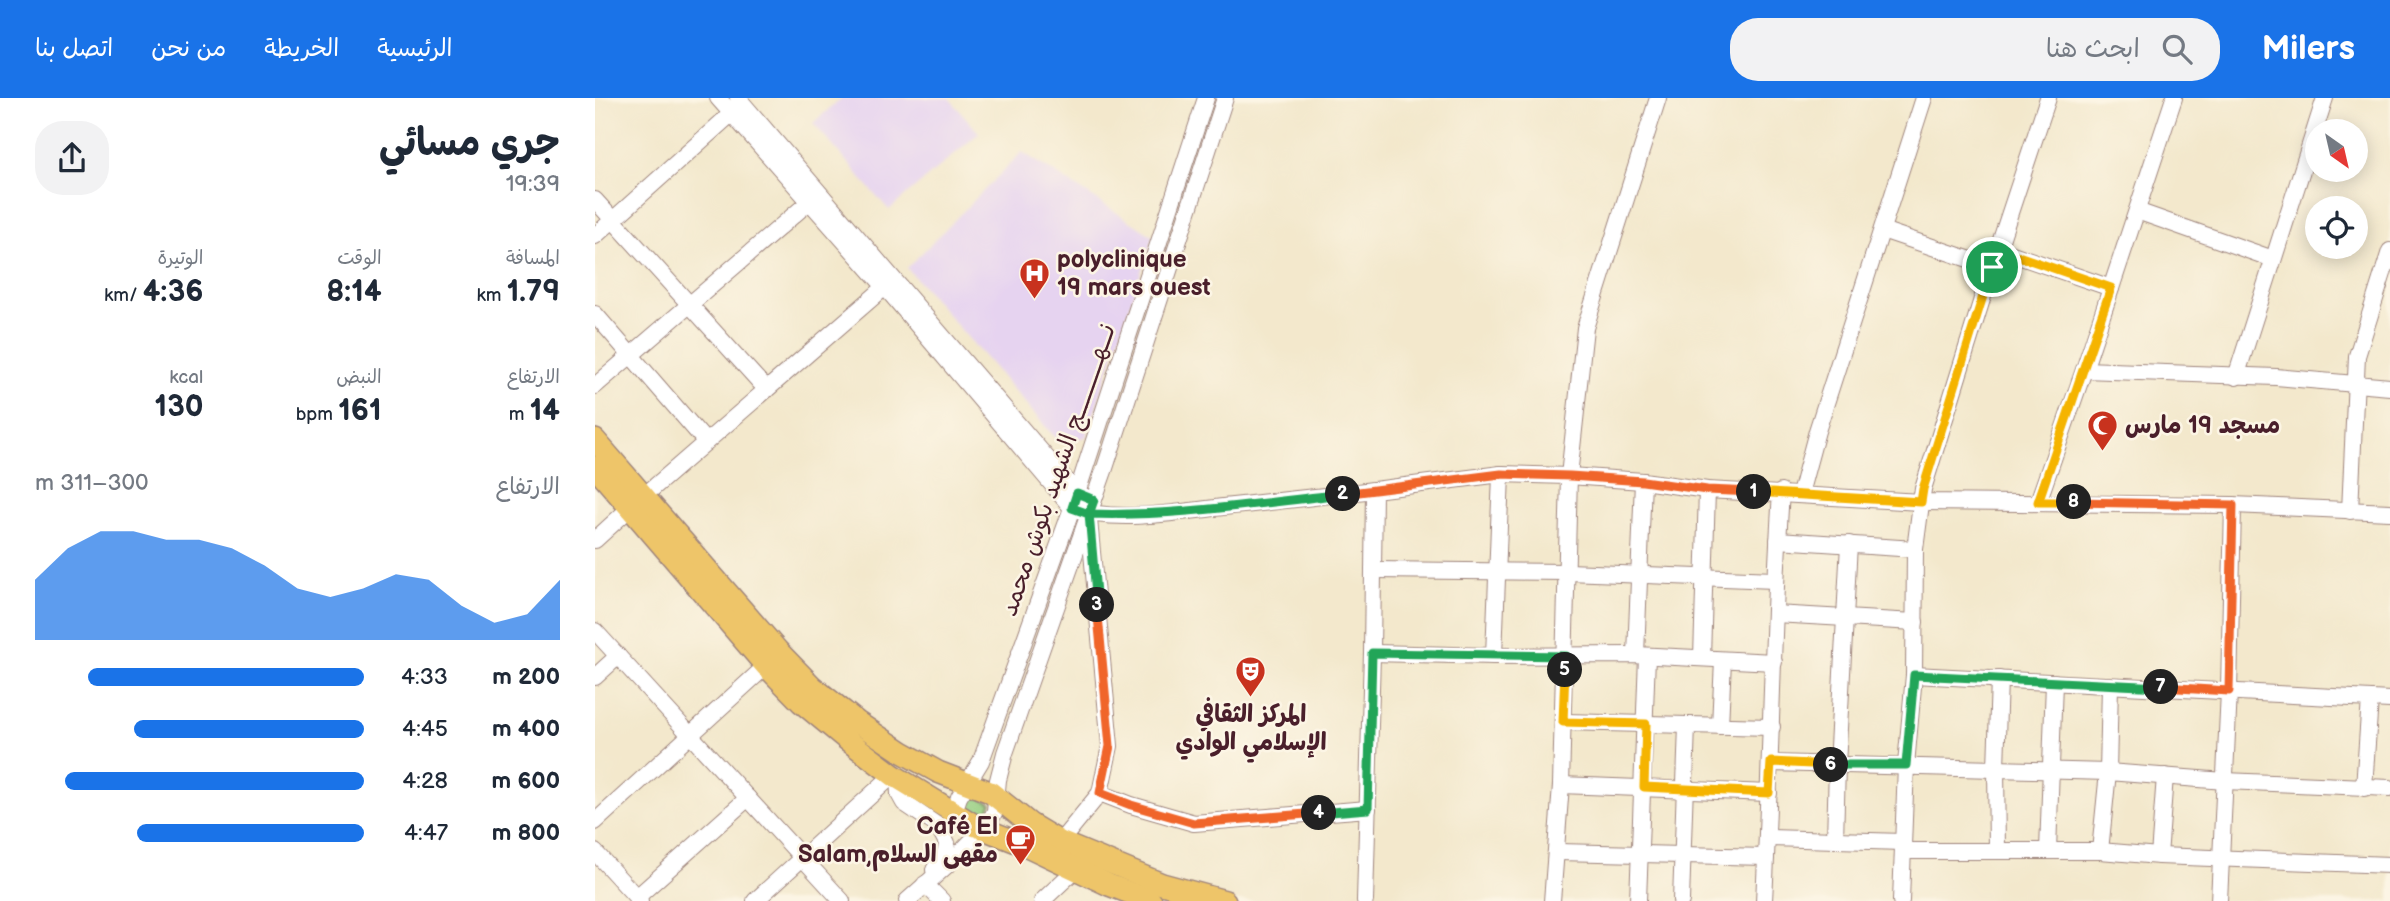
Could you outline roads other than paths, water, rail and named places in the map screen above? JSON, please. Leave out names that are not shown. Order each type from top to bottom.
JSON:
[{"type":"main road","points":[[595,440],[719,613],[801,702],[896,776],[982,829],[1151,901]]},
{"type":"main road","points":[[595,467],[638,501],[813,687],[857,722],[902,752],[947,777],[984,789],[1030,824],[1060,842],[1162,884],[1225,901]]},
{"type":"street","points":[[718,98],[809,202],[890,282]]},
{"type":"street","points":[[738,98],[1075,501],[1121,515],[1181,512],[1501,474],[1570,476],[1643,481],[1707,490],[1781,492],[1921,502],[2233,505],[2390,513]]},
{"type":"street","name":"نـــهـــــــــــج الشهيد بكوش محمد","points":[[954,812],[958,797],[981,761],[1075,501],[1206,98]]},
{"type":"street","name":"نـــهـــــــــــج الشهيد بكوش محمد","points":[[925,884],[955,858],[992,817],[1005,753],[1091,507],[1225,98]]},
{"type":"street","points":[[1552,901],[1558,852],[1561,785],[1570,476],[1584,328],[1657,98]]},
{"type":"street","points":[[1800,494],[1817,431],[1924,98]]},
{"type":"street","points":[[1901,901],[1906,765],[1914,675],[1915,549],[1921,502],[1992,267],[2048,98]]},
{"type":"street","points":[[2038,502],[2174,98]]},
{"type":"street","points":[[2236,377],[2325,98]]},
{"type":"street","points":[[595,236],[731,114]]},
{"type":"street","points":[[595,200],[766,390]]},
{"type":"street","points":[[595,386],[809,202]]},
{"type":"street","points":[[2137,211],[2273,259]]},
{"type":"street","points":[[1882,230],[1992,267]]},
{"type":"street","points":[[1998,249],[2111,288]]},
{"type":"street","points":[[2350,511],[2357,356],[2390,251]]},
{"type":"street","points":[[595,540],[890,282]]},
{"type":"street","points":[[595,314],[706,442]]},
{"type":"street","points":[[2084,370],[2276,377],[2390,387]]},
{"type":"street","points":[[1494,656],[1501,474]]},
{"type":"street","points":[[1638,901],[1646,724],[1638,576],[1643,481]]},
{"type":"street","points":[[1364,901],[1374,490]]},
{"type":"street","points":[[1702,658],[1707,490]]},
{"type":"street","points":[[1764,901],[1771,762],[1775,580],[1781,492]]},
{"type":"street","points":[[2219,901],[2229,691],[2233,505]]},
{"type":"street","points":[[1060,842],[1100,793],[1110,746],[1091,507]]},
{"type":"street","points":[[1778,540],[1915,549]]},
{"type":"street","points":[[1835,840],[1849,544]]},
{"type":"street","points":[[1373,570],[1568,572],[1775,580]]},
{"type":"street","points":[[1775,614],[1915,622]]},
{"type":"street","points":[[595,631],[842,901]]},
{"type":"street","points":[[1372,653],[1641,656],[1774,662]]},
{"type":"street","points":[[595,677],[618,656]]},
{"type":"street","points":[[1720,726],[1723,660]]},
{"type":"street","points":[[595,822],[766,666]]},
{"type":"street","points":[[1914,675],[2390,700]]},
{"type":"street","points":[[1997,851],[1999,679]]},
{"type":"street","points":[[2048,851],[2054,682]]},
{"type":"street","points":[[2100,851],[2108,772],[2111,685]]},
{"type":"street","points":[[2364,788],[2370,699]]},
{"type":"street","points":[[1563,722],[1772,727]]},
{"type":"street","points":[[1681,901],[1687,725]]},
{"type":"street","points":[[1771,762],[1996,767],[2390,788]]},
{"type":"street","points":[[755,901],[896,776]]},
{"type":"street","points":[[896,776],[899,794],[904,803],[938,826],[947,843],[946,851],[925,884],[907,901]]},
{"type":"street","points":[[2159,856],[2165,776]]},
{"type":"street","points":[[1561,785],[1769,793]]},
{"type":"street","points":[[1100,793],[1194,823],[1368,809]]},
{"type":"street","points":[[595,852],[638,899],[748,798]]},
{"type":"street","points":[[1768,838],[1997,851],[2100,851],[2159,856],[2390,865]]},
{"type":"street","points":[[1558,852],[1766,857]]},
{"type":"street","points":[[1042,901],[1076,870]]},
{"type":"street","points":[[925,884],[942,901]]},
{"type":"place","name":"polyclinique 19 mars ouest","points":[[1034,300]]},
{"type":"place","name":"مسجد 19 مارس","points":[[2102,452]]},
{"type":"place","name":"المركز الثقافي الإسلامي الوادي","points":[[1251,699]]},
{"type":"place","name":"Café El Salam,مقهى السلام","points":[[1021,867]]}]
